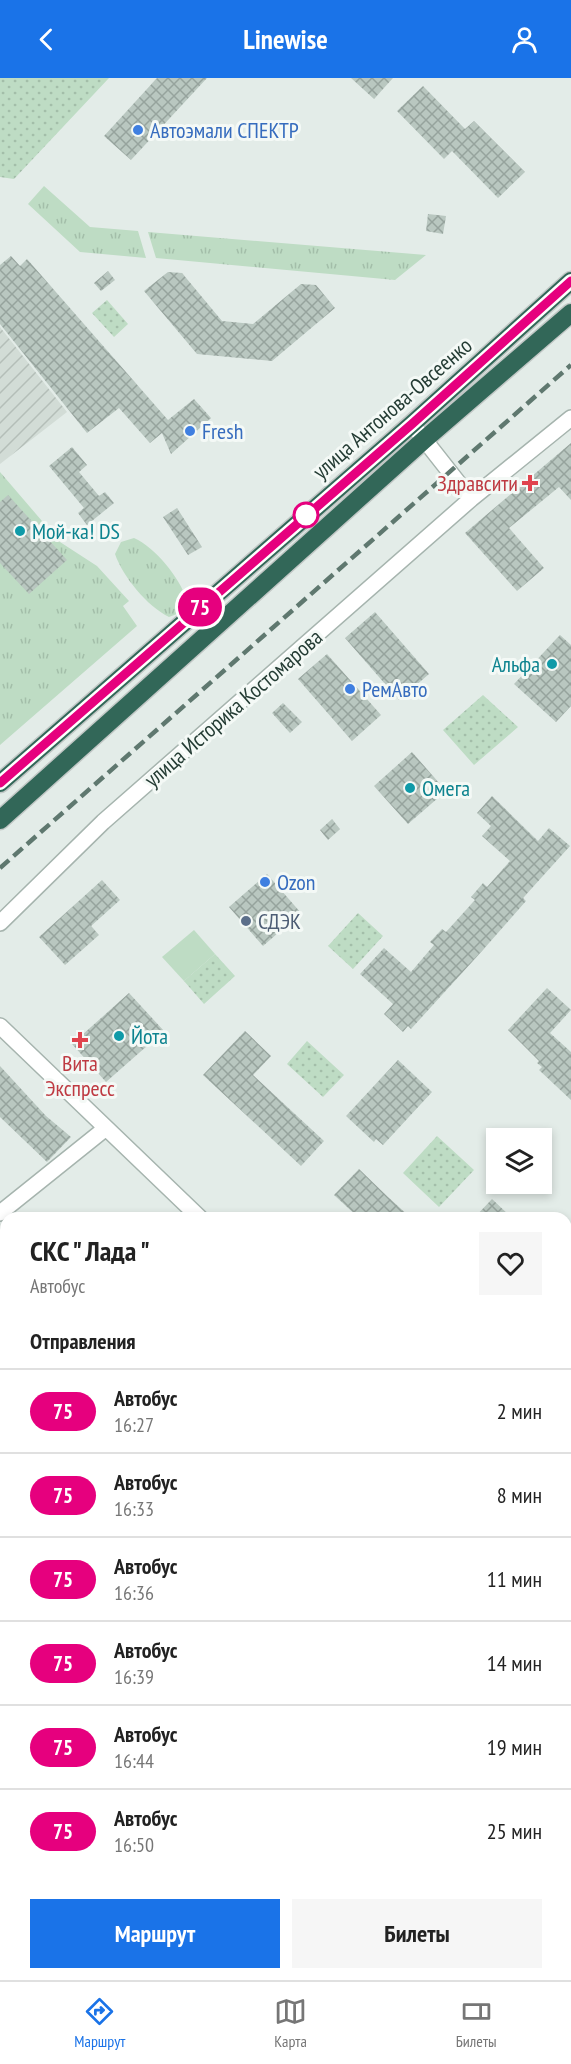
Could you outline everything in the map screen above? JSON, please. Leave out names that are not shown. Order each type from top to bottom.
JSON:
[{"type":"highway","name":"улица Антонова-Овсеенко","points":[[0,783],[412,424],[571,281]]},
{"type":"highway","name":"улица Антонова-Овсеенко","points":[[0,820],[425,439],[571,313]]},
{"type":"street","name":"улица Историка Костомарова","points":[[0,923],[103,822],[471,499],[571,418]]},
{"type":"street","points":[[412,424],[471,499]]},
{"type":"street","points":[[0,1026],[194,1212]]},
{"type":"street","points":[[1,1212],[106,1128]]},
{"type":"shaded area","points":[[0,327],[67,412],[0,464]]},
{"type":"green space","points":[[0,78],[109,78],[14,179],[0,177]]},
{"type":"green space","points":[[44,186],[90,227],[138,231],[146,258],[80,252],[28,204]]},
{"type":"green space","points":[[148,232],[426,255],[395,280],[156,258]]},
{"type":"green space","points":[[107,300],[128,324],[114,337],[92,313]]},
{"type":"green space","points":[[0,472],[60,542],[97,566],[129,601],[123,606],[137,626],[0,745]]},
{"type":"green space","points":[[134,538],[166,564],[178,582],[187,600],[182,612],[169,617],[152,606],[124,572],[115,554],[121,542]]},
{"type":"green space","points":[[483,695],[518,727],[474,765],[443,730]]},
{"type":"green space","points":[[358,913],[383,936],[353,969],[328,946]]},
{"type":"green space","points":[[194,930],[215,954],[184,981],[162,957]]},
{"type":"green space","points":[[215,954],[235,976],[204,1004],[184,981]]},
{"type":"green space","points":[[307,1041],[344,1075],[323,1097],[287,1064]]},
{"type":"green space","points":[[437,1136],[474,1170],[439,1207],[403,1173]]},
{"type":"building","points":[[157,78],[207,78],[131,160],[104,136]]},
{"type":"building","points":[[351,78],[393,78],[374,99]]},
{"type":"building","points":[[423,86],[465,129],[474,121],[525,172],[498,198],[452,151],[444,159],[397,111]]},
{"type":"building","points":[[428,214],[446,216],[443,234],[426,231]]},
{"type":"building","points":[[11,256],[20,266],[27,259],[168,420],[194,399],[211,418],[171,454],[162,433],[150,443],[119,408],[87,433],[0,324],[0,265]]},
{"type":"building","points":[[108,271],[115,280],[101,291],[94,283]]},
{"type":"building","points":[[168,272],[182,273],[222,321],[253,324],[301,284],[316,285],[335,308],[272,361],[197,354],[144,291]]},
{"type":"building","points":[[571,443],[571,500],[559,487],[509,528],[544,568],[517,591],[465,533]]},
{"type":"building","points":[[72,447],[87,465],[79,472],[99,496],[105,492],[114,503],[87,525],[78,513],[84,508],[49,466]]},
{"type":"building","name":"Мой-ка! DS","points":[[8,495],[67,560],[29,594],[0,563],[0,502]]},
{"type":"building","points":[[177,508],[202,547],[188,555],[163,517]]},
{"type":"building","points":[[375,612],[429,674],[399,700],[345,638]]},
{"type":"building","name":"Альфа","points":[[560,635],[571,645],[571,706],[556,722],[514,684]]},
{"type":"building","points":[[327,654],[381,715],[352,741],[298,679]]},
{"type":"building","points":[[283,703],[302,722],[290,733],[272,713]]},
{"type":"building","name":"Омега","points":[[412,752],[446,791],[408,824],[374,786]]},
{"type":"building","points":[[492,796],[538,841],[549,828],[570,846],[523,898],[526,901],[482,951],[411,1029],[408,1026],[403,1032],[384,1014],[393,1004],[360,974],[384,948],[411,972],[434,945],[430,942],[442,929],[446,932],[475,900],[471,897],[483,883],[487,887],[510,861],[482,836],[491,826],[477,813]]},
{"type":"building","points":[[332,819],[340,829],[328,840],[320,830]]},
{"type":"building","points":[[267,874],[301,913],[263,946],[229,907]]},
{"type":"building","points":[[102,880],[120,900],[91,926],[99,935],[65,965],[39,937]]},
{"type":"building","points":[[547,988],[571,1010],[550,1033],[571,1052],[571,1100],[539,1070],[542,1067],[537,1063],[539,1061],[508,1030]]},
{"type":"building","name":"Йота","points":[[129,993],[164,1031],[106,1082],[72,1044]]},
{"type":"building","points":[[245,1031],[271,1056],[253,1075],[324,1141],[301,1166],[203,1075]]},
{"type":"building","points":[[398,1060],[432,1092],[383,1145],[376,1139],[374,1142],[346,1116]]},
{"type":"building","points":[[0,1066],[46,1116],[71,1137],[47,1162],[0,1117]]},
{"type":"building","points":[[359,1169],[404,1212],[352,1212],[334,1195]]},
{"type":"building","points":[[492,1199],[506,1212],[480,1212]]},
{"type":"railway","points":[[0,868],[571,365]]},
{"type":"bus line","name":"75","points":[[0,783],[412,424],[571,281]]},
{"type":"place","name":"Автоэмали СПЕКТР","points":[[138,130]]},
{"type":"place","name":"Fresh","points":[[190,431]]},
{"type":"place","name":"Здравсити","points":[[530,483]]},
{"type":"place","name":"Мой-ка! DS","points":[[20,531]]},
{"type":"place","name":"Альфа","points":[[552,664]]},
{"type":"place","name":"РемАвто","points":[[350,689]]},
{"type":"place","name":"Омега","points":[[410,788]]},
{"type":"place","name":"Ozon","points":[[265,882]]},
{"type":"place","name":"СДЭК","points":[[246,921]]},
{"type":"place","name":"Йота","points":[[119,1036]]},
{"type":"place","name":"Вита Экспресс","points":[[80,1040]]}]
